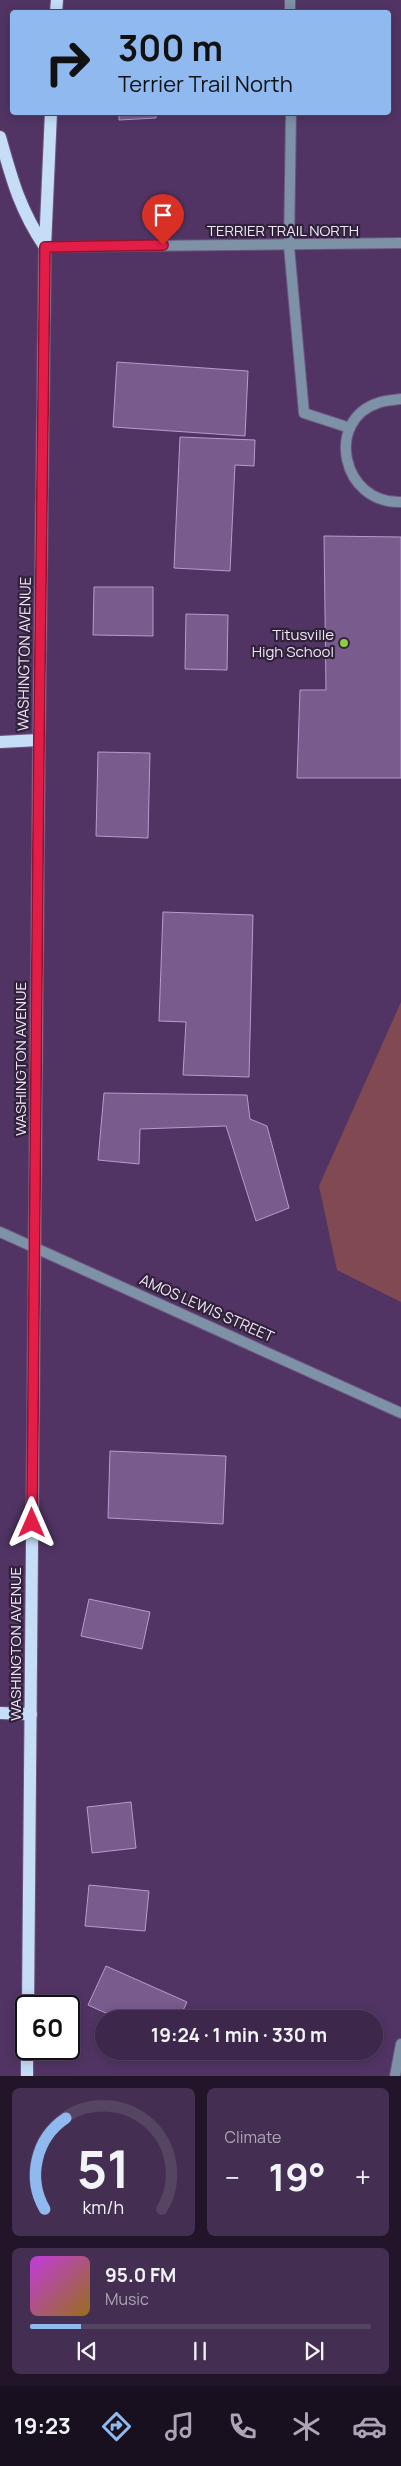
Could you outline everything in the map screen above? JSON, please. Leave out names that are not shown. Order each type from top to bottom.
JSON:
[{"type":"main road","name":"WASHINGTON AVENUE","points":[[28,1995],[39,740],[45,247],[51,115]]},
{"type":"main road","points":[[0,137],[18,198],[28,222],[45,247]]},
{"type":"main road","points":[[0,742],[39,740]]},
{"type":"main road","points":[[0,1713],[31,1714]]},
{"type":"main road","points":[[27,2076],[28,2060]]},
{"type":"street","points":[[291,115],[289,246],[304,413],[350,428]]},
{"type":"street","name":"TERRIER TRAIL NORTH","points":[[45,247],[163,245],[289,246],[401,243]]},
{"type":"street","points":[[401,399],[377,403],[360,414],[350,428],[345,447],[348,468],[359,486],[370,496],[390,502],[401,502]]},
{"type":"street","name":"AMOS LEWIS STREET","points":[[0,1232],[401,1412]]},
{"type":"street","points":[[395,2076],[401,2044]]},
{"type":"shaded area","points":[[401,1002],[401,1302],[337,1270],[319,1186]]},
{"type":"building","points":[[119,115],[156,115],[156,118],[119,120]]},
{"type":"building","points":[[117,362],[248,371],[245,436],[113,427]]},
{"type":"building","points":[[180,437],[255,440],[254,466],[235,465],[230,571],[174,568]]},
{"type":"building","points":[[324,536],[401,537],[401,778],[297,778],[300,690],[326,690]]},
{"type":"building","points":[[94,587],[153,587],[153,636],[93,635]]},
{"type":"building","points":[[186,614],[228,615],[227,670],[185,669]]},
{"type":"building","points":[[98,752],[150,753],[148,838],[96,836]]},
{"type":"building","points":[[163,912],[253,915],[249,1077],[183,1075],[186,1022],[159,1021]]},
{"type":"building","points":[[104,1093],[247,1095],[250,1119],[267,1126],[289,1208],[256,1221],[226,1126],[140,1129],[139,1164],[98,1160]]},
{"type":"building","points":[[110,1451],[226,1456],[223,1524],[108,1518]]},
{"type":"building","points":[[89,1599],[150,1612],[142,1649],[81,1636]]},
{"type":"building","points":[[131,1802],[136,1848],[92,1853],[87,1807]]},
{"type":"building","points":[[89,1885],[149,1891],[145,1931],[85,1926]]},
{"type":"building","points":[[106,1966],[187,2002],[183,2010],[99,2010],[88,2005]]},
{"type":"place","name":"Titusville High School","points":[[344,643]]},
{"type":"route","points":[[32,1523],[45,247],[163,245]]}]
